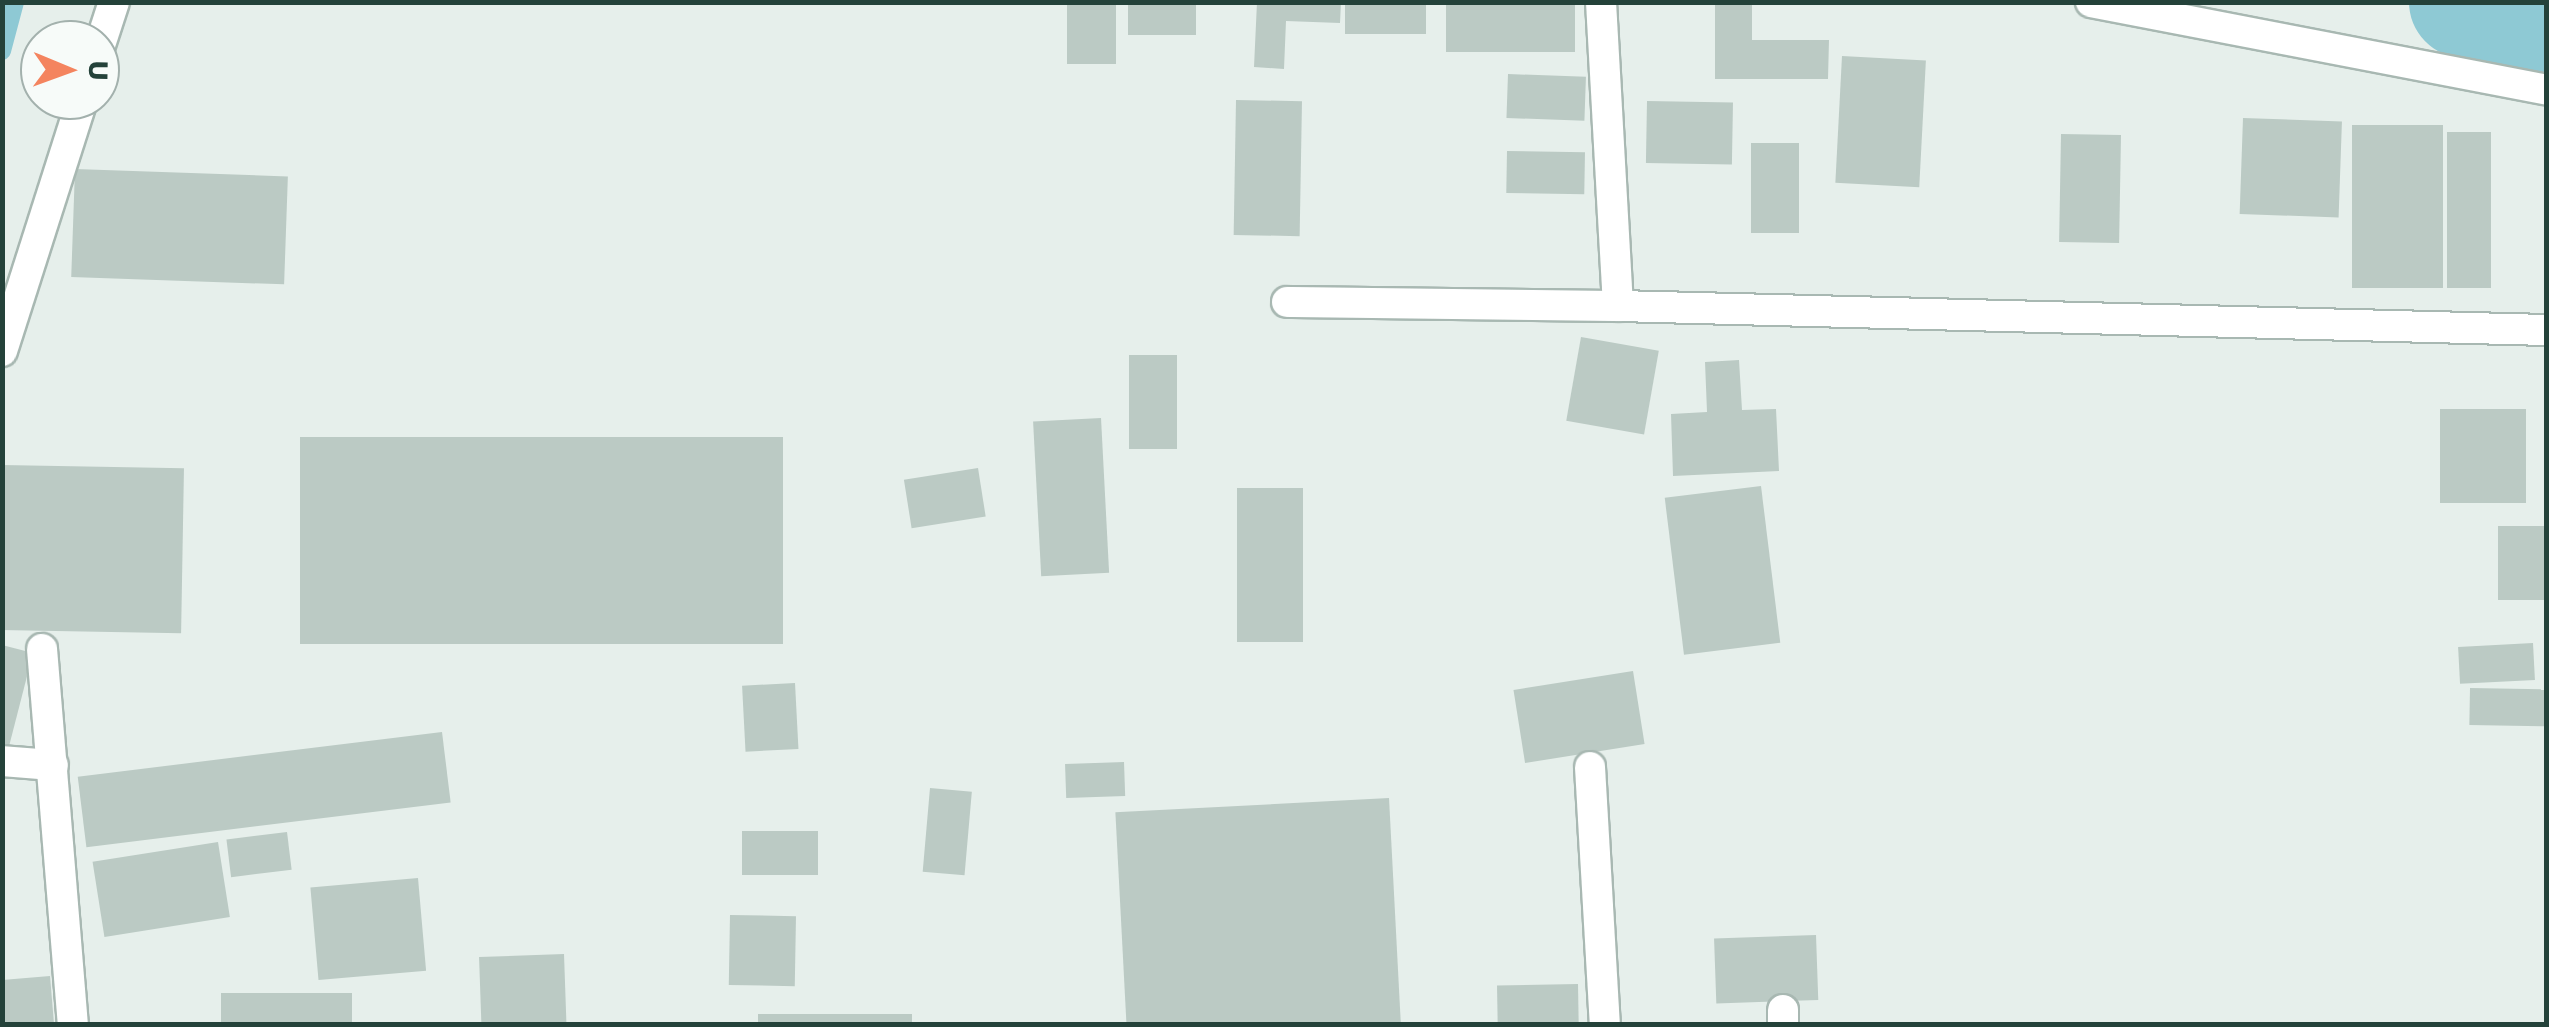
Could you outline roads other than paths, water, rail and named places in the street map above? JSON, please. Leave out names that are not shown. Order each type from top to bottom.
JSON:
[{"type":"street","points":[[1601,2],[1618,306]]},
{"type":"street","points":[[2091,2],[2546,90]]},
{"type":"street","points":[[2,351],[76,120]]},
{"type":"street","points":[[1287,302],[1618,306],[2546,330]]},
{"type":"street","points":[[42,649],[73,1024]]},
{"type":"street","points":[[2,761],[53,765]]},
{"type":"street","points":[[1590,767],[1604,1024]]},
{"type":"waterway","points":[[2,51],[15,2]]},
{"type":"waterway","points":[[2465,2],[2546,19]]}]
